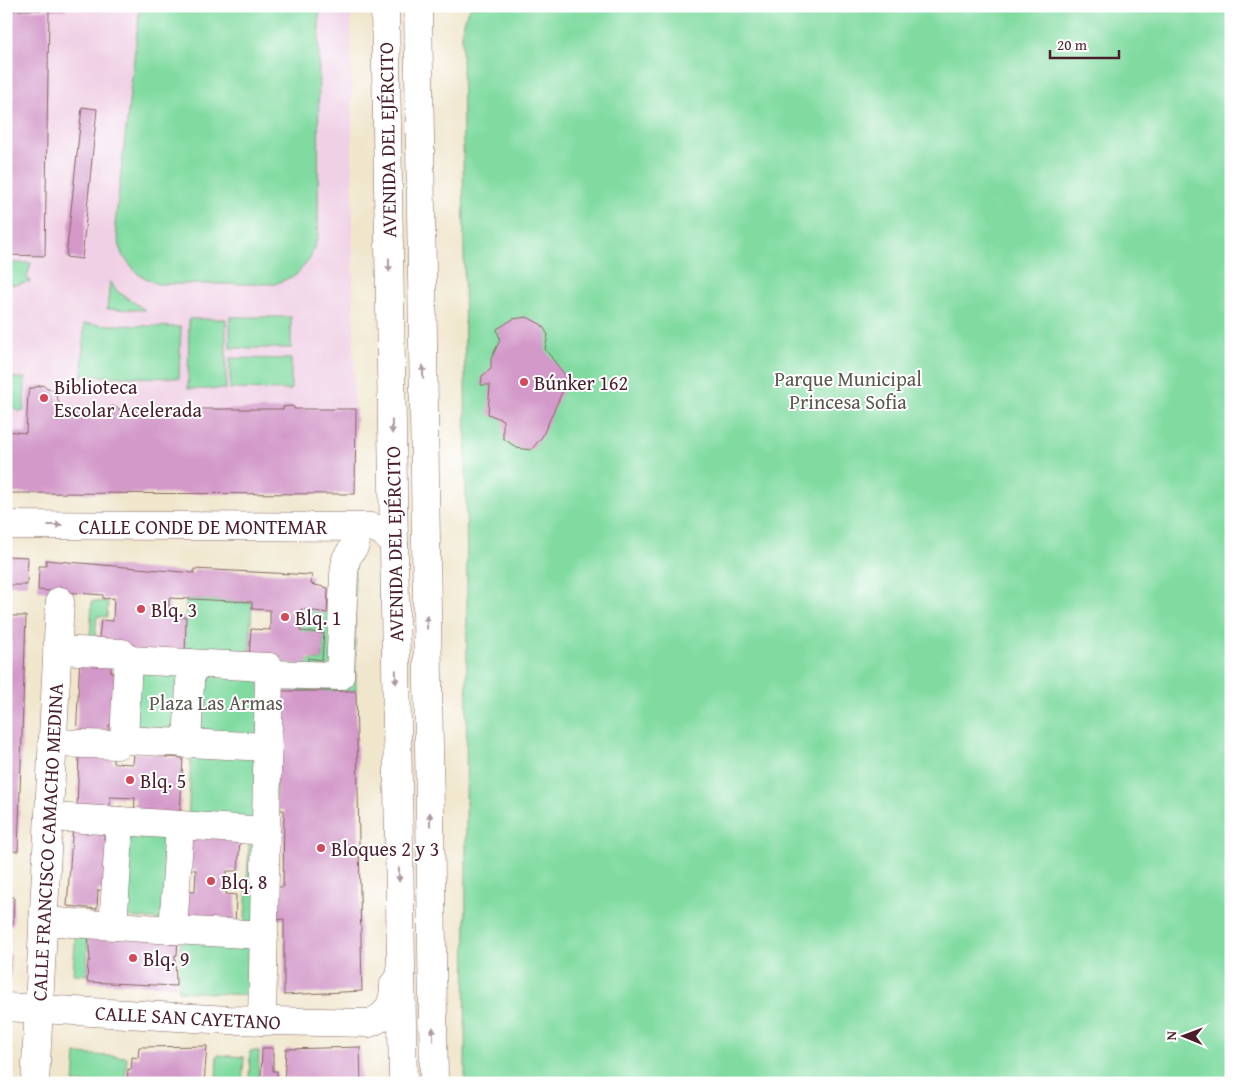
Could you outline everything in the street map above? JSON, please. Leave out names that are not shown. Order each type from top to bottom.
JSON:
[{"type":"street","name":"AVENIDA DEL EJÉRCITO","points":[[385,6],[403,1079]]},
{"type":"street","name":"AVENIDA DEL EJÉRCITO","points":[[418,6],[434,1083]]},
{"type":"street","name":"CALLE CONDE DE MONTEMAR","points":[[6,525],[371,527],[382,531],[394,544]]},
{"type":"street","points":[[269,674],[340,676],[344,574],[346,559],[354,545]]},
{"type":"street","name":"CALLE FRANCISCO CAMACHO MEDINA","points":[[35,1083],[60,602]]},
{"type":"street","points":[[57,650],[122,654],[128,660],[269,667],[262,1021]]},
{"type":"street","points":[[124,740],[128,660]]},
{"type":"street","points":[[187,744],[191,663]]},
{"type":"street","points":[[52,743],[118,745],[124,740],[268,747]]},
{"type":"street","points":[[48,817],[266,831]]},
{"type":"street","points":[[113,926],[120,821]]},
{"type":"street","points":[[177,930],[180,825]]},
{"type":"street","points":[[43,921],[264,934]]},
{"type":"street","points":[[400,946],[394,965],[392,1002],[384,1015],[369,1023],[389,1036],[396,1065],[403,1079]]},
{"type":"street","name":"CALLE SAN CAYETANO","points":[[6,1008],[262,1021],[369,1023]]},
{"type":"shaded area","points":[[6,6],[351,6],[355,494],[6,493]]},
{"type":"green space","points":[[140,6],[319,6],[318,236],[310,259],[296,275],[275,284],[157,284],[138,274],[122,255],[115,226]]},
{"type":"green space","name":"Parque Municipal Princesa Sofia","points":[[472,6],[1231,6],[1231,1083],[465,1083],[467,597],[462,30],[467,12]]},
{"type":"green space","points":[[6,263],[31,263],[27,277],[30,282],[14,285],[6,282]]},
{"type":"green space","points":[[110,281],[117,291],[145,310],[107,309]]},
{"type":"green space","points":[[230,317],[291,317],[291,348],[230,348]]},
{"type":"green space","points":[[189,319],[226,319],[226,389],[188,389]]},
{"type":"green space","points":[[84,324],[181,327],[179,378],[82,376]]},
{"type":"green space","points":[[230,358],[291,359],[291,390],[230,389]]},
{"type":"green space","points":[[6,378],[25,378],[24,411],[18,411],[6,404]]},
{"type":"green space","name":"Plaza Las Armas","points":[[354,533],[356,691],[282,691],[262,996],[178,991],[181,930],[244,934],[250,830],[188,826],[191,750],[117,745],[122,653],[185,657],[186,599],[252,602],[249,660],[322,660],[324,633],[300,631],[301,609],[327,613],[330,554],[347,553]]},
{"type":"green space","points":[[92,601],[108,602],[107,617],[97,616],[95,639],[90,638]]},
{"type":"green space","points":[[124,826],[175,829],[169,921],[117,916]]},
{"type":"green space","points":[[76,930],[88,935],[87,975],[73,974]]},
{"type":"green space","points":[[250,1051],[259,1051],[258,1083],[249,1083]]},
{"type":"green space","points":[[76,1054],[127,1057],[125,1083],[74,1083]]},
{"type":"green space","points":[[217,1055],[244,1057],[242,1083],[216,1083]]},
{"type":"building","points":[[49,6],[66,6],[66,10],[49,10]]},
{"type":"building","points":[[6,10],[49,10],[45,256],[6,255]]},
{"type":"building","points":[[82,107],[97,109],[82,259],[66,257]]},
{"type":"building","name":"Búnker 162","points":[[527,317],[542,325],[548,335],[545,349],[568,379],[542,437],[531,450],[517,448],[503,438],[503,420],[488,414],[490,385],[481,385],[482,376],[491,369],[491,359],[500,340],[497,329],[513,319]]},
{"type":"building","points":[[42,385],[54,391],[59,402],[59,410],[108,410],[107,408],[113,406],[119,409],[283,409],[283,407],[291,406],[294,409],[356,409],[355,494],[6,493],[6,431],[26,433],[28,394],[30,389]]},
{"type":"building","points":[[6,556],[28,557],[27,585],[6,585]]},
{"type":"building","points":[[46,560],[194,573],[194,569],[312,575],[311,584],[328,588],[327,613],[301,609],[300,631],[324,633],[322,660],[308,658],[307,665],[249,660],[251,629],[270,630],[270,610],[252,609],[252,602],[169,598],[169,616],[186,617],[185,657],[98,647],[101,620],[113,621],[114,598],[103,599],[103,595],[38,590],[39,566],[46,566]]},
{"type":"building","points":[[6,616],[26,616],[18,851],[6,851],[6,675],[10,675],[11,643],[6,643]]},
{"type":"building","points":[[80,656],[111,658],[111,672],[121,672],[119,725],[109,725],[108,741],[76,739]]},
{"type":"building","name":"Bloques 2 y 3","points":[[281,691],[356,691],[362,991],[284,995],[284,919],[275,920],[276,887],[283,887],[284,810],[276,810]]},
{"type":"building","name":"Blq. 5","points":[[113,753],[113,763],[133,764],[134,753],[165,754],[165,757],[183,758],[180,814],[134,815],[135,798],[110,797],[110,811],[77,809],[79,755]]},
{"type":"building","points":[[73,824],[104,825],[104,839],[113,841],[111,891],[98,890],[97,909],[67,906]]},
{"type":"building","name":"Blq. 8","points":[[183,835],[240,839],[238,871],[227,871],[226,894],[236,895],[235,930],[178,927],[180,891],[195,892],[196,870],[181,869]]},
{"type":"building","points":[[6,896],[14,897],[13,925],[6,925]]},
{"type":"building","name":"Blq. 9","points":[[88,935],[178,939],[177,955],[175,955],[176,986],[87,982],[88,961],[90,961]]},
{"type":"building","points":[[6,954],[11,954],[9,981],[6,981]]},
{"type":"building","points":[[207,1046],[204,1083],[127,1083],[128,1069],[131,1070],[132,1057],[138,1058],[139,1047]]},
{"type":"building","points":[[360,1047],[361,1083],[284,1083],[286,1049]]},
{"type":"building","points":[[262,1048],[273,1048],[273,1071],[277,1071],[277,1079],[261,1078]]},
{"type":"place","name":"Búnker 162","points":[[524,382]]},
{"type":"place","name":"Biblioteca Escolar Acelerada","points":[[44,398]]},
{"type":"place","name":"Blq. 3","points":[[141,609]]},
{"type":"place","name":"Blq. 1","points":[[285,617]]},
{"type":"place","name":"Blq. 5","points":[[130,780]]},
{"type":"place","name":"Bloques 2 y 3","points":[[321,848]]},
{"type":"place","name":"Blq. 8","points":[[211,881]]},
{"type":"place","name":"Blq. 9","points":[[133,958]]}]
